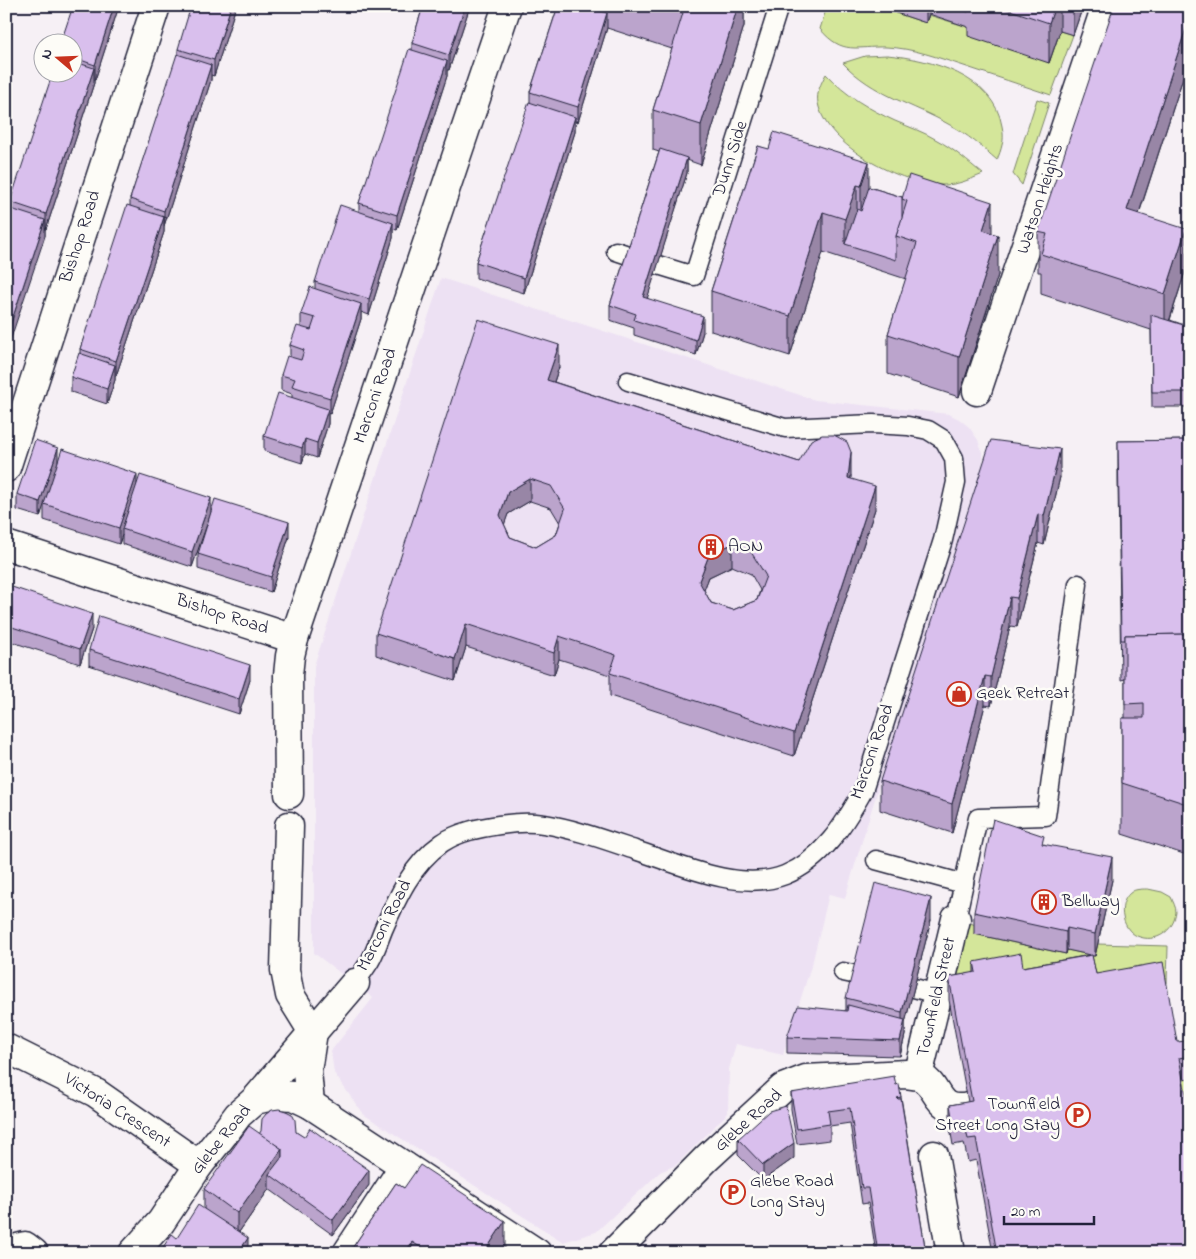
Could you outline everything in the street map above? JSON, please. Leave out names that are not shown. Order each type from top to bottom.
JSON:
[{"type":"street","name":"Bishop Road","points":[[6,468],[156,6]]},
{"type":"street","name":"Marconi Road","points":[[289,794],[288,675],[294,639],[507,6]]},
{"type":"street","name":"Watson Heights","points":[[977,391],[1106,6]]},
{"type":"street","name":"Bishop Road","points":[[6,545],[294,639]]},
{"type":"street","points":[[288,826],[286,970],[290,995],[313,1032],[307,1072],[310,1104]]},
{"type":"street","name":"Townfield Street","points":[[918,1076],[926,991],[956,919]]},
{"type":"street","name":"Marconi Road","points":[[255,1100],[355,983]]},
{"type":"street","name":"Victoria Crescent","points":[[6,1048],[96,1094],[199,1165]]},
{"type":"street","name":"Glebe Road","points":[[613,1253],[708,1158],[783,1088],[806,1079],[888,1074],[918,1076]]},
{"type":"street","points":[[918,1076],[928,1082],[945,1104],[960,1109],[969,1107]]},
{"type":"street","name":"Glebe Road","points":[[133,1253],[161,1222],[199,1165],[238,1115],[255,1100],[277,1095],[293,1096],[310,1104],[537,1253]]},
{"type":"street","points":[[934,1155],[951,1253]]},
{"type":"street","points":[[347,1253],[404,1166]]},
{"type":"street","name":"Glebe Road","points":[[148,1253],[161,1222]]},
{"type":"street","points":[[6,1251],[25,1246],[34,1253]]},
{"type":"lane","name":"Dunn Side","points":[[658,265],[694,276],[779,6]]},
{"type":"lane","name":"Marconi Road","points":[[355,983],[370,960],[397,899],[413,873],[428,855],[442,843],[457,835],[499,825],[542,824],[569,830],[705,873],[730,879],[763,881],[784,875],[802,866],[821,851],[845,822],[862,791],[952,507],[956,482],[954,458],[944,440],[928,430],[908,426],[873,424],[785,428],[628,381]]},
{"type":"lane","points":[[956,919],[978,818],[1046,816],[1078,584]]},
{"type":"lane","points":[[876,860],[964,884]]},
{"type":"shaded area","points":[[441,278],[815,400],[949,414],[969,427],[978,440],[983,455],[983,468],[872,808],[845,898],[829,894],[813,960],[783,1055],[736,1044],[729,1069],[728,1113],[676,1165],[660,1172],[596,1232],[563,1242],[363,1114],[334,1073],[331,1051],[373,998],[314,953],[314,666]]},
{"type":"green space","points":[[827,6],[875,6],[926,23],[929,15],[971,28],[1049,63],[1060,31],[1073,35],[1051,95],[916,51],[886,47],[850,48],[843,46],[836,43],[820,29]]},
{"type":"green space","points":[[887,55],[922,61],[958,73],[987,94],[997,109],[1002,128],[1003,143],[997,160],[956,129],[880,91],[855,74],[843,63],[865,56]]},
{"type":"green space","points":[[826,74],[842,89],[867,107],[927,134],[961,156],[983,174],[953,184],[926,183],[907,178],[868,160],[850,148],[835,134],[824,119],[818,103],[818,92]]},
{"type":"green space","points":[[1037,99],[1049,103],[1022,185],[1013,174]]},
{"type":"green space","points":[[1148,889],[1162,892],[1171,897],[1176,912],[1175,919],[1168,930],[1157,937],[1144,938],[1137,936],[1127,927],[1124,921],[1123,908],[1124,901],[1134,890]]},
{"type":"green space","points":[[964,921],[976,925],[974,934],[1066,954],[1067,950],[1095,956],[1097,944],[1168,946],[1167,983],[951,979]]},
{"type":"green space","points":[[1190,1079],[1190,1136],[1179,1080]]},
{"type":"building","points":[[73,6],[114,6],[95,65],[82,60],[82,32],[64,32]]},
{"type":"building","points":[[191,6],[231,6],[214,60],[178,49]]},
{"type":"building","points":[[423,6],[465,6],[449,55],[412,43]]},
{"type":"building","points":[[558,6],[586,6],[607,13],[578,107],[530,92]]},
{"type":"building","points":[[662,6],[738,6],[701,125],[653,110],[683,13]]},
{"type":"building","points":[[950,6],[968,6],[968,12]]},
{"type":"building","points":[[998,6],[1055,6],[1049,23]]},
{"type":"building","points":[[1114,6],[1181,6],[1190,9],[1190,16],[1127,210],[1186,229],[1165,294],[1041,254],[1047,234],[1038,232]]},
{"type":"building","points":[[409,49],[447,61],[397,215],[359,203]]},
{"type":"building","points":[[177,54],[211,65],[164,211],[130,199]]},
{"type":"building","points":[[82,64],[94,68],[46,214],[10,202],[50,82],[82,82]]},
{"type":"building","points":[[529,102],[575,117],[524,278],[476,262]]},
{"type":"building","points":[[774,132],[869,162],[861,186],[857,185],[845,219],[823,212],[790,316],[711,291],[758,146],[769,149]]},
{"type":"building","points":[[660,149],[687,158],[643,297],[703,316],[696,340],[634,320],[636,314],[610,305]]},
{"type":"building","points":[[909,175],[992,202],[983,230],[998,235],[959,357],[888,334],[917,243],[896,236],[907,201],[902,199]]},
{"type":"building","points":[[869,187],[902,197],[902,218],[896,236],[896,260],[845,244],[857,209],[861,211]]},
{"type":"building","points":[[127,205],[164,217],[116,361],[80,349]]},
{"type":"building","points":[[340,205],[393,223],[369,299],[315,282]]},
{"type":"building","points":[[8,208],[45,220],[6,338],[6,215]]},
{"type":"building","points":[[310,287],[361,304],[330,398],[292,386],[295,379],[281,375],[287,356],[301,360],[304,350],[290,345],[297,326],[311,330],[315,318],[301,314]]},
{"type":"building","points":[[1151,315],[1190,327],[1190,392],[1152,392]]},
{"type":"building","name":"AON","points":[[478,319],[559,345],[547,380],[799,462],[811,440],[822,435],[834,435],[847,442],[851,452],[848,478],[875,486],[794,733],[610,673],[616,655],[559,636],[554,653],[466,624],[455,659],[376,633]],"holes":[[[530,479],[551,486],[565,509],[556,535],[536,547],[510,537],[500,515],[508,492]],[[732,544],[751,552],[766,576],[757,600],[733,610],[711,603],[699,581],[709,555]]]},
{"type":"building","points":[[79,353],[115,365],[107,389],[71,377]]},
{"type":"building","points":[[278,393],[328,409],[317,443],[305,439],[302,448],[264,436]]},
{"type":"building","points":[[35,440],[58,448],[40,502],[17,494]]},
{"type":"building","points":[[991,440],[1060,449],[1044,516],[1038,514],[1017,598],[1010,597],[991,677],[985,676],[952,804],[880,781]]},
{"type":"building","points":[[1190,440],[1190,634],[1125,635],[1125,640],[1121,640],[1118,441]]},
{"type":"building","points":[[62,449],[137,474],[119,528],[44,504]]},
{"type":"building","points":[[140,475],[211,498],[192,552],[122,529]]},
{"type":"building","points":[[215,499],[289,522],[271,577],[198,554]]},
{"type":"building","points":[[6,585],[92,614],[80,649],[6,625]]},
{"type":"building","points":[[99,616],[250,665],[239,699],[89,650]]},
{"type":"building","points":[[1190,634],[1190,805],[1122,783],[1122,718],[1144,718],[1144,703],[1125,704],[1125,635]]},
{"type":"building","name":"Bellway","points":[[993,819],[1044,836],[1042,844],[1112,857],[1095,934],[1067,928],[1066,932],[974,912]]},
{"type":"building","points":[[875,883],[931,898],[902,1012],[846,998]]},
{"type":"building","name":"Townfield Street Long Stay","points":[[1021,953],[1023,967],[1092,955],[1096,974],[1163,962],[1177,1042],[1186,1041],[1189,1056],[1179,1058],[1190,1115],[1190,1253],[997,1253],[976,1138],[968,1139],[964,1121],[953,1123],[950,1105],[972,1101],[949,977],[976,972],[974,962]]},
{"type":"building","points":[[848,1005],[905,1020],[900,1041],[787,1037],[798,1006],[847,1011]]},
{"type":"building","points":[[894,1076],[896,1085],[899,1084],[901,1097],[897,1098],[901,1099],[926,1253],[878,1253],[868,1188],[862,1188],[850,1108],[828,1111],[830,1124],[797,1129],[791,1093]]},
{"type":"building","points":[[786,1106],[794,1143],[763,1165],[738,1139],[769,1111]]},
{"type":"building","points":[[279,1109],[292,1114],[295,1120],[296,1132],[304,1137],[310,1128],[369,1170],[333,1220],[269,1174],[282,1157],[282,1149],[259,1134],[262,1119],[266,1114],[272,1110]]},
{"type":"building","points":[[249,1126],[282,1149],[237,1213],[204,1189]]},
{"type":"building","points":[[420,1165],[505,1221],[484,1253],[430,1253],[412,1242],[405,1253],[349,1253],[396,1183],[404,1188]]},
{"type":"building","points":[[198,1205],[248,1238],[238,1253],[159,1253],[172,1234],[177,1238]]},
{"type":"place","name":"AON","points":[[711,547]]},
{"type":"place","name":"Geek Retreat","points":[[959,694]]},
{"type":"place","name":"Bellway","points":[[1044,902]]},
{"type":"place","name":"Townfield Street Long Stay","points":[[1078,1115]]},
{"type":"place","name":"Glebe Road Long Stay","points":[[733,1192]]}]
